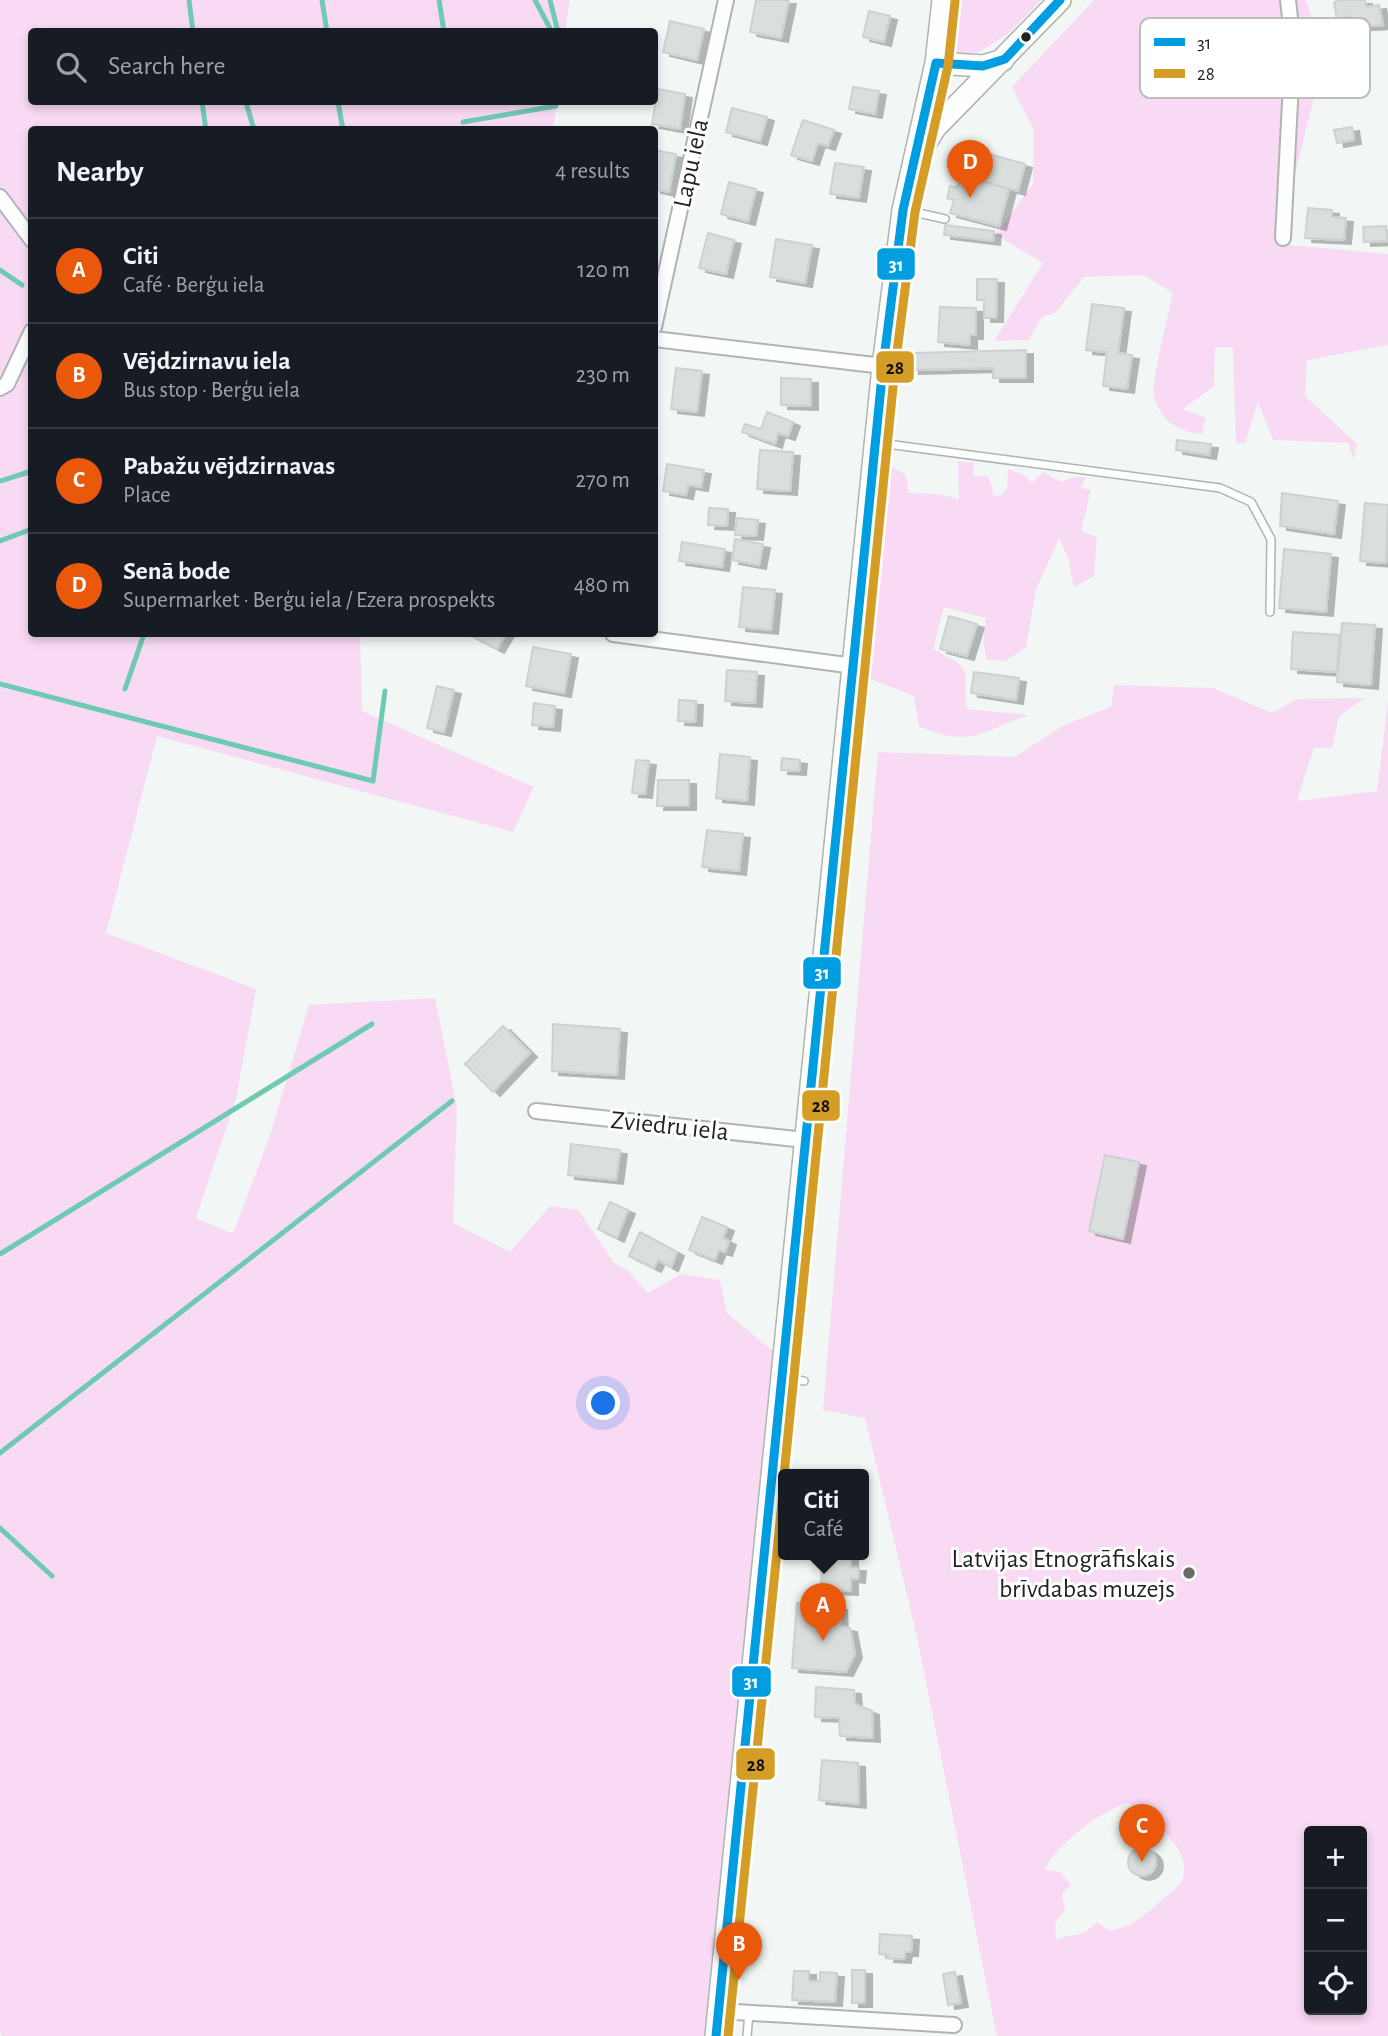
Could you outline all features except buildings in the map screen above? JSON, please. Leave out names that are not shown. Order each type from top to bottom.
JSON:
[{"type":"main road","points":[[716,2036],[883,366],[903,209],[936,63],[943,0]]},
{"type":"main road","points":[[911,167],[936,128],[1060,0]]},
{"type":"main road","points":[[936,63],[983,66],[1004,59]]},
{"type":"street","name":"Lapu iela","points":[[658,309],[726,0]]},
{"type":"street","points":[[1288,0],[1290,18]]},
{"type":"street","points":[[1283,237],[1290,98]]},
{"type":"street","points":[[0,197],[28,235]]},
{"type":"street","points":[[0,388],[7,384],[28,339]]},
{"type":"street","points":[[658,339],[883,366]]},
{"type":"street","points":[[636,637],[854,666]]},
{"type":"street","name":"Zviedru iela","points":[[536,1111],[805,1140]]},
{"type":"street","points":[[719,2011],[954,2025]]},
{"type":"lane","points":[[903,209],[945,219]]},
{"type":"lane","points":[[877,443],[1220,488],[1251,502],[1271,540],[1270,612]]},
{"type":"lane","points":[[782,1378],[804,1381]]},
{"type":"lane","points":[[747,2036],[749,2013]]},
{"type":"shaded area","points":[[0,0],[570,0],[565,28],[28,28],[28,105],[557,105],[553,126],[28,126],[28,637],[360,637],[362,711],[534,787],[513,832],[157,736],[106,933],[256,989],[236,1099],[196,1218],[233,1234],[270,1135],[309,1005],[435,998],[457,1108],[453,1223],[510,1252],[550,1206],[578,1210],[614,1263],[627,1270],[648,1293],[681,1274],[720,1280],[727,1313],[773,1351],[706,2036],[2,2036]]},
{"type":"shaded area","points":[[950,0],[1041,0],[1010,32],[980,52],[943,56]]},
{"type":"shaded area","points":[[1094,0],[1306,0],[1312,18],[1140,18],[1140,98],[1314,98],[1278,244],[1388,254],[1388,345],[1307,360],[1305,396],[1357,444],[1353,460],[1349,443],[1273,440],[1258,402],[1245,443],[1236,443],[1233,347],[1215,347],[1214,386],[1183,409],[1206,418],[1202,434],[1185,431],[1171,424],[1157,405],[1154,388],[1173,293],[1143,275],[1084,277],[1055,313],[1042,317],[1029,340],[994,341],[1043,263],[996,235],[1033,184],[1034,130],[1012,87]]},
{"type":"shaded area","points":[[958,461],[974,463],[973,476],[988,476],[994,496],[1002,495],[1007,488],[1008,469],[1024,475],[1032,483],[1043,472],[1061,482],[1075,477],[1086,477],[1081,488],[1091,490],[1081,531],[1097,537],[1094,576],[1074,587],[1068,558],[1059,538],[1036,590],[1026,647],[1006,661],[987,660],[983,642],[986,618],[944,607],[933,649],[957,662],[965,671],[967,709],[1029,715],[987,732],[964,737],[937,733],[919,726],[914,696],[868,678],[889,465],[906,475],[909,493],[938,494],[959,499]]},
{"type":"shaded area","points":[[1114,685],[1213,688],[1272,713],[1297,699],[1365,698],[1339,716],[1332,748],[1314,748],[1297,801],[1377,791],[1388,702],[1388,2036],[997,2036],[916,1633],[865,1418],[823,1410],[878,752],[1015,757],[1064,725],[1111,707]],"holes":[[[1128,1803],[1148,1815],[1177,1848],[1183,1860],[1181,1882],[1146,1914],[1130,1924],[1110,1931],[1097,1922],[1086,1932],[1056,1939],[1055,1923],[1065,1910],[1062,1894],[1071,1885],[1060,1872],[1045,1869],[1051,1859],[1069,1839],[1093,1820]]]},
{"type":"waterway","points":[[189,0],[192,28]]},
{"type":"waterway","points":[[322,0],[326,28]]},
{"type":"waterway","points":[[439,0],[443,28]]},
{"type":"waterway","points":[[535,0],[550,28]]},
{"type":"waterway","points":[[550,0],[557,28]]},
{"type":"waterway","points":[[202,105],[205,126]]},
{"type":"waterway","points":[[247,105],[253,126]]},
{"type":"waterway","points":[[339,105],[342,126]]},
{"type":"waterway","points":[[463,122],[556,106]]},
{"type":"waterway","points":[[0,270],[22,285]]},
{"type":"waterway","points":[[0,481],[28,472]]},
{"type":"waterway","points":[[0,541],[28,530]]},
{"type":"waterway","points":[[125,689],[143,637]]},
{"type":"waterway","points":[[0,684],[373,781],[385,691]]},
{"type":"waterway","points":[[0,1254],[372,1024]]},
{"type":"waterway","points":[[0,1453],[452,1101]]},
{"type":"waterway","points":[[0,1528],[52,1576]]},
{"type":"transit line","name":"31","points":[[716,2036],[883,366],[903,210],[936,63],[983,66],[1005,59],[1060,0]]},
{"type":"transit line","name":"28","points":[[785,1469],[895,367],[915,212],[948,66],[955,1]]},
{"type":"transit line","name":"28","points":[[728,2036],[778,1541]]},
{"type":"place","name":"Senā bode","points":[[970,198]]},
{"type":"place","name":"Latvijas Etnogrāfiskais brīvdabas muzejs","points":[[1189,1573]]},
{"type":"place","name":"Citi","points":[[823,1641]]},
{"type":"place","name":"Pabažu vējdzirnavas","points":[[1142,1862]]},
{"type":"place","name":"Vējdzirnavu iela","points":[[739,1980]]}]
